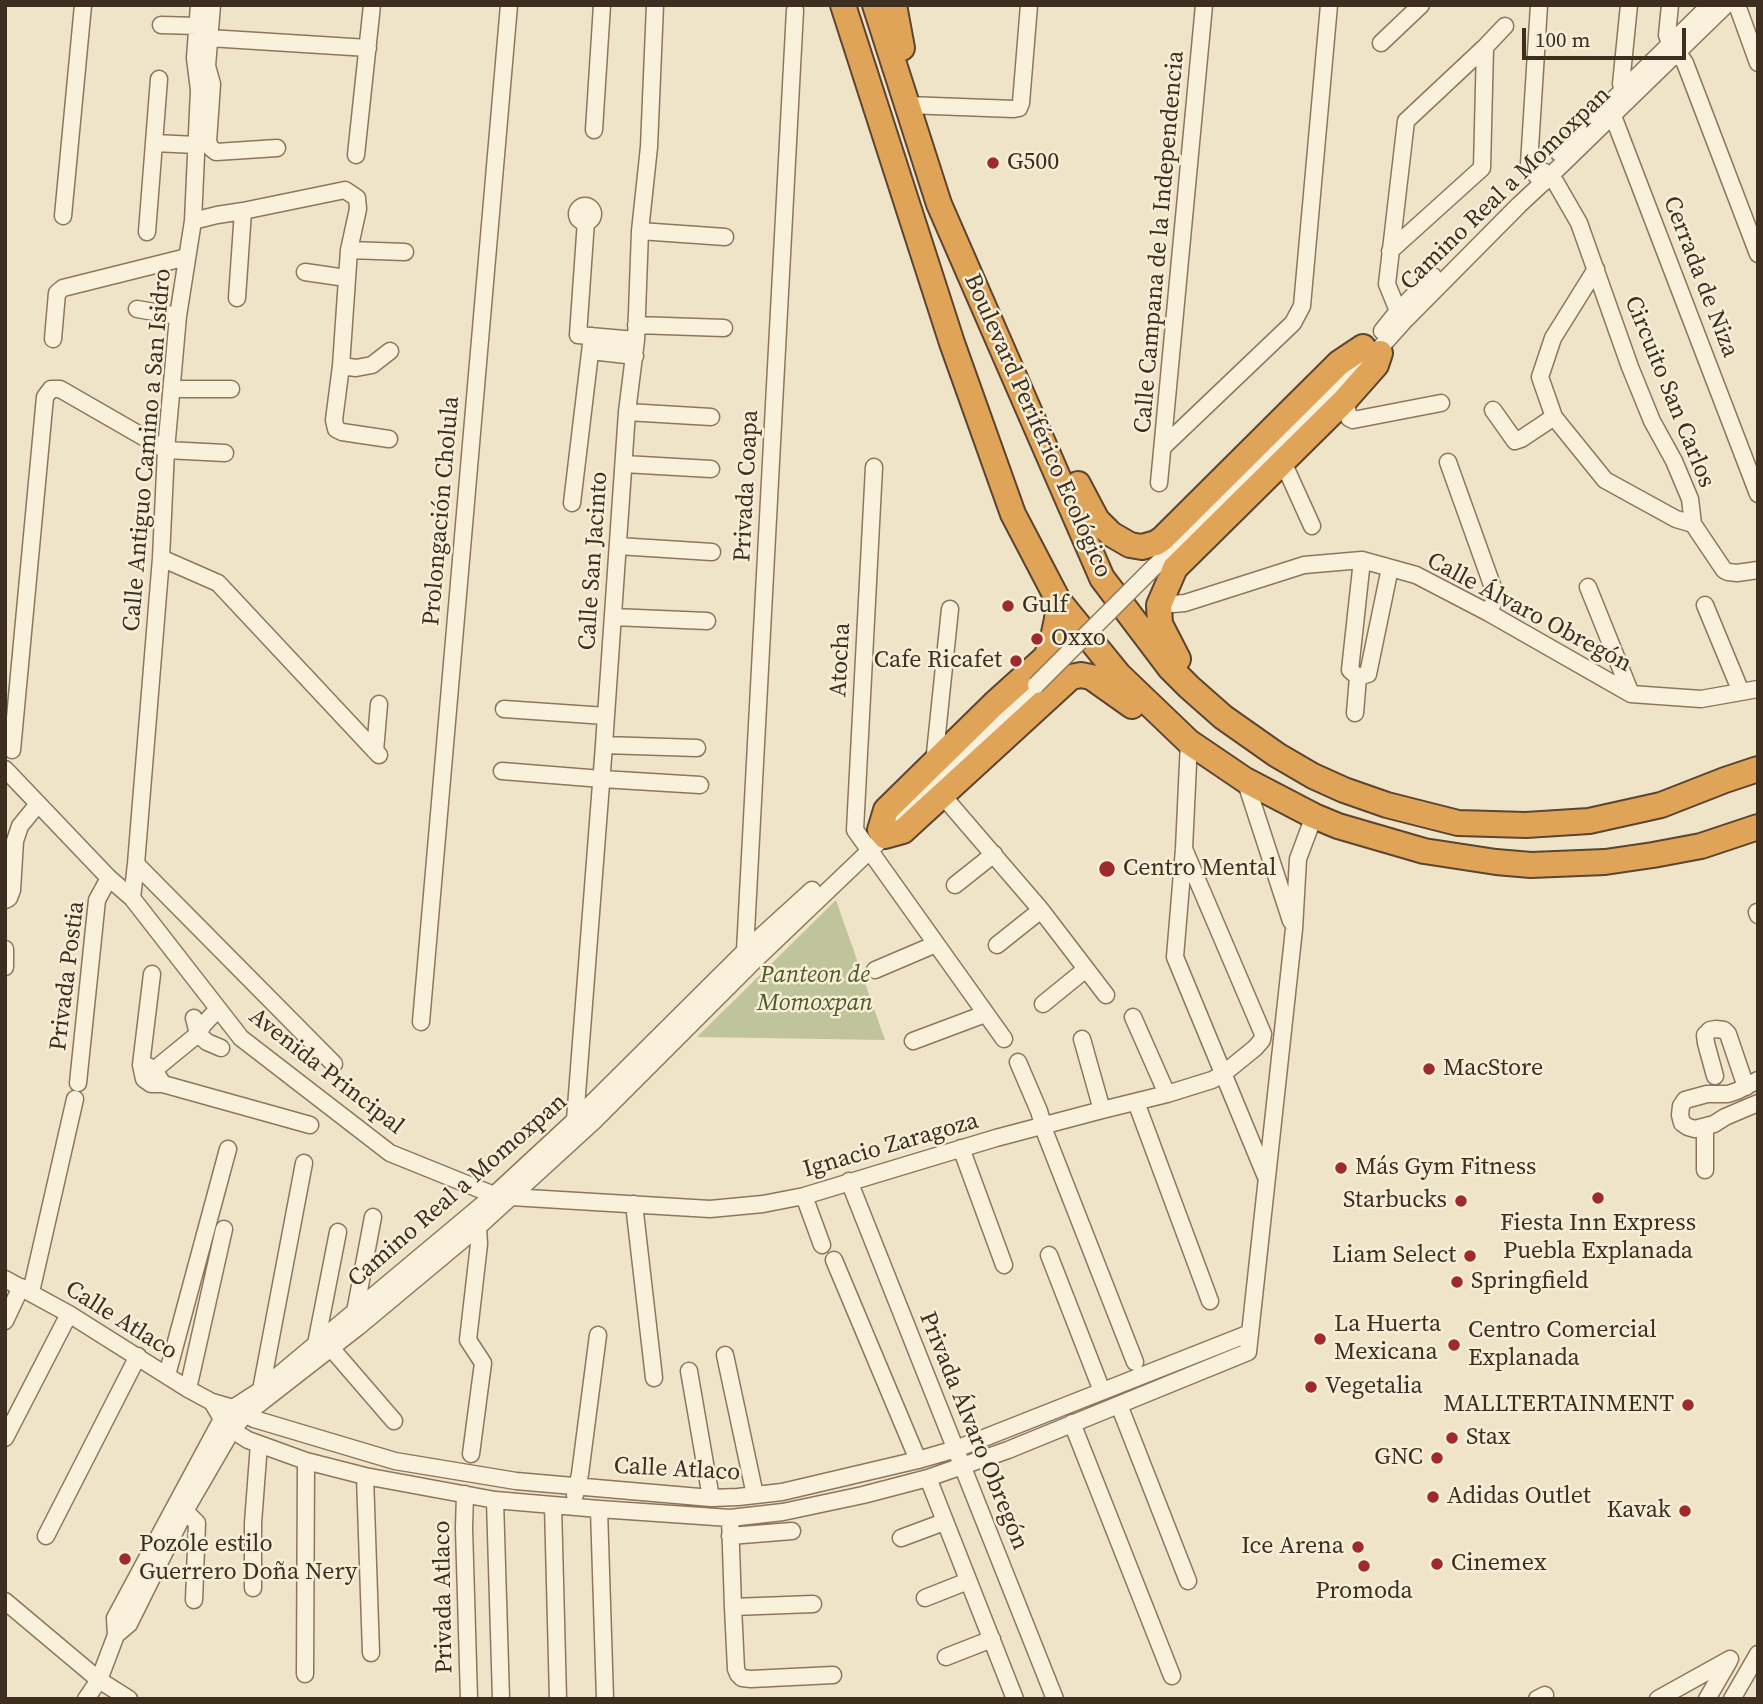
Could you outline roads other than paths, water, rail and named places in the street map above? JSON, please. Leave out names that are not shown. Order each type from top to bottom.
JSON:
[{"type":"highway","name":"Boulevard Periférico Ecológico","points":[[830,5],[872,121],[891,153]]},
{"type":"highway","name":"Boulevard Periférico Ecológico","points":[[843,5],[952,343],[1013,514],[1058,600],[1119,675],[1189,742],[1245,780],[1314,816],[1352,831],[1424,850],[1496,862],[1531,865],[1605,862],[1700,846],[1758,827]]},
{"type":"highway","name":"Boulevard Periférico Ecológico","points":[[874,5],[939,204],[1102,578],[1170,668],[1223,717],[1277,755],[1344,790],[1387,805],[1458,823],[1526,825],[1589,821],[1661,805],[1758,769]]},
{"type":"highway","name":"Boulevard Periférico Ecológico","points":[[894,5],[902,47],[899,80]]},
{"type":"highway","points":[[939,204],[960,228],[984,271],[1031,389],[1092,513],[1111,534],[1130,545],[1142,547],[1162,539],[1339,363],[1374,347],[1376,365],[1346,405],[1283,462],[1175,568],[1160,605],[1160,624],[1190,678],[1223,717]]},
{"type":"highway","points":[[878,837],[886,810],[1045,658],[1051,646],[1057,620],[1058,600]]},
{"type":"highway","points":[[878,837],[903,831],[1066,680],[1076,676],[1096,680],[1155,724],[1189,742]]},
{"type":"street","points":[[63,216],[83,5]]},
{"type":"street","name":"Calle Antiguo Camino a San Isidro","points":[[132,898],[161,558],[166,450],[178,316],[204,147],[195,58],[199,5]]},
{"type":"street","points":[[204,147],[208,142],[212,84],[207,66],[212,5]]},
{"type":"street","points":[[356,155],[372,5]]},
{"type":"street","name":"Prolongación Cholula","points":[[421,1022],[509,5]]},
{"type":"street","points":[[594,130],[602,5]]},
{"type":"street","name":"Calle San Jacinto","points":[[575,1120],[607,716],[627,412],[636,340],[640,231],[649,147],[655,5]]},
{"type":"street","points":[[907,105],[1019,108],[1029,5]]},
{"type":"street","name":"Calle Campana de la Independencia","points":[[1159,483],[1204,5]]},
{"type":"street","points":[[1164,446],[1293,323],[1302,306],[1329,5]]},
{"type":"street","points":[[1381,43],[1421,5]]},
{"type":"street","points":[[1539,5],[1528,164],[1543,176]]},
{"type":"street","points":[[1624,90],[1621,85],[1629,5]]},
{"type":"street","points":[[1670,5],[1667,35],[1685,63],[1758,254]]},
{"type":"street","name":"Camino Real a Momoxpan","points":[[1543,176],[1613,116],[1710,5]]},
{"type":"street","name":"Camino Real a Momoxpan","points":[[116,1635],[129,1624],[233,1418],[324,1346],[494,1195],[878,837],[1036,685],[1349,374],[1368,358],[1375,358],[1374,347],[1399,309],[1519,205],[1624,90],[1726,5]]},
{"type":"street","points":[[1737,5],[1758,63]]},
{"type":"street","name":"Privada Coapa","points":[[748,957],[795,10]]},
{"type":"street","points":[[161,25],[198,26]]},
{"type":"street","points":[[1399,309],[1387,284],[1406,121],[1505,26]]},
{"type":"street","points":[[209,38],[368,48]]},
{"type":"street","points":[[1390,251],[1482,169],[1485,47]]},
{"type":"street","points":[[147,232],[159,79]]},
{"type":"street","name":"Cerrada de Niza","points":[[1613,116],[1758,494]]},
{"type":"street","points":[[154,143],[204,147],[216,152],[277,148]]},
{"type":"street","name":"Circuito San Carlos","points":[[1543,176],[1556,183],[1579,223],[1596,269],[1634,378],[1690,499],[1693,524],[1676,519],[1605,480],[1554,417],[1540,377],[1553,338],[1596,269]]},
{"type":"street","points":[[193,222],[345,190],[357,198],[358,209],[346,278],[341,366],[334,420],[336,429],[342,432],[389,439]]},
{"type":"street","points":[[237,298],[243,211]]},
{"type":"street","points":[[586,221],[578,335],[592,343],[724,328]]},
{"type":"street","points":[[640,231],[725,237]]},
{"type":"street","points":[[349,250],[405,252]]},
{"type":"street","points":[[53,339],[57,293],[63,288],[187,257]]},
{"type":"street","points":[[305,272],[346,278]]},
{"type":"street","points":[[137,309],[178,316]]},
{"type":"street","points":[[572,503],[592,343]]},
{"type":"street","points":[[341,366],[356,368],[372,365],[390,351]]},
{"type":"street","points":[[12,750],[45,397],[51,389],[60,389],[166,450],[225,453]]},
{"type":"street","points":[[172,389],[231,389]]},
{"type":"street","points":[[1346,405],[1349,418],[1353,420],[1441,403]]},
{"type":"street","points":[[1493,410],[1515,441],[1554,417]]},
{"type":"street","points":[[627,412],[711,417]]},
{"type":"street","points":[[1283,462],[1312,526]]},
{"type":"street","points":[[1448,462],[1496,596],[1489,613]]},
{"type":"street","points":[[624,464],[711,469]]},
{"type":"street","name":"Atocha","points":[[874,467],[855,830],[878,837]]},
{"type":"street","points":[[1693,524],[1724,570],[1737,573],[1758,569]]},
{"type":"street","points":[[618,546],[712,552]]},
{"type":"street","points":[[161,558],[218,583],[377,753],[379,704]]},
{"type":"street","points":[[1358,677],[1350,670],[1362,560]]},
{"type":"street","name":"Calle Álvaro Obregón","points":[[1160,605],[1185,603],[1304,565],[1362,560],[1416,575],[1632,694],[1701,699],[1750,690]]},
{"type":"street","points":[[1358,677],[1368,674],[1390,568]]},
{"type":"street","points":[[1588,587],[1632,694]]},
{"type":"street","points":[[1705,605],[1750,690]]},
{"type":"street","points":[[934,763],[950,609]]},
{"type":"street","points":[[613,617],[707,621]]},
{"type":"street","points":[[1355,713],[1358,677]]},
{"type":"street","points":[[504,709],[607,716]]},
{"type":"street","points":[[1189,742],[1175,957],[1267,1179]]},
{"type":"street","points":[[604,745],[697,748]]},
{"type":"street","name":"Avenida Principal","points":[[5,769],[109,878],[132,898],[241,1038],[390,1153],[494,1195],[511,1197]]},
{"type":"street","points":[[502,771],[700,785]]},
{"type":"street","points":[[1245,780],[1294,929]]},
{"type":"street","points":[[943,796],[1041,910],[1106,995]]},
{"type":"street","points":[[5,900],[9,898],[12,890],[15,841],[20,826],[38,804]]},
{"type":"street","points":[[1250,1333],[1294,929],[1298,859],[1314,816]]},
{"type":"street","points":[[878,837],[936,944],[1004,1039]]},
{"type":"street","name":"Ignacio Zaragoza","points":[[511,1197],[709,1209],[763,1203],[804,1196],[1042,1125],[1202,1085],[1223,1074],[1262,1040],[1263,1034],[1184,849]]},
{"type":"street","points":[[955,885],[994,854]]},
{"type":"street","points":[[136,864],[334,1063]]},
{"type":"street","name":"Privada Postia","points":[[5,1321],[26,1290],[77,1091],[97,900],[109,878]]},
{"type":"street","points":[[997,945],[1041,910]]},
{"type":"street","points":[[875,970],[936,944]]},
{"type":"street","points":[[5,949],[5,967]]},
{"type":"street","name":"Camino Real a Momoxpan","points":[[354,1318],[478,1227],[594,1121],[748,957]]},
{"type":"street","points":[[1043,1004],[1086,969]]},
{"type":"street","points":[[152,974],[153,1073]]},
{"type":"street","points":[[153,1073],[218,1009]]},
{"type":"street","points":[[913,1041],[985,1014]]},
{"type":"street","points":[[1133,1017],[1167,1094]]},
{"type":"street","points":[[198,1026],[207,1042],[221,1048]]},
{"type":"street","points":[[1715,1076],[1705,1035],[1716,1029],[1724,1030],[1728,1034],[1752,1084],[1728,1094],[1707,1094],[1685,1100],[1680,1115],[1682,1123],[1688,1127],[1705,1128],[1758,1103]]},
{"type":"street","points":[[1082,1039],[1102,1110]]},
{"type":"street","points":[[1018,1062],[1135,1362]]},
{"type":"street","points":[[153,1073],[310,1125]]},
{"type":"street","points":[[1136,1102],[1210,1301]]},
{"type":"street","points":[[1705,1128],[1705,1170]]},
{"type":"street","points":[[167,1375],[228,1149]]},
{"type":"street","points":[[961,1149],[1004,1265]]},
{"type":"street","points":[[261,1390],[304,1163]]},
{"type":"street","name":"Privada Álvaro Obregón","points":[[849,1181],[1055,1699]]},
{"type":"street","points":[[804,1196],[822,1245]]},
{"type":"street","points":[[634,1204],[654,1378]]},
{"type":"street","points":[[354,1318],[373,1217]]},
{"type":"street","points":[[471,1454],[483,1363],[468,1340],[479,1244],[478,1227]]},
{"type":"street","points":[[188,1389],[224,1229]]},
{"type":"street","points":[[338,1232],[324,1346],[394,1421]]},
{"type":"street","points":[[1049,1255],[1102,1391]]},
{"type":"street","points":[[834,1260],[918,1460]]},
{"type":"street","name":"Calle Atlaco","points":[[5,1279],[69,1314],[212,1402],[233,1418],[248,1440],[306,1461],[365,1476],[495,1500],[730,1518],[783,1512],[863,1495],[963,1467],[1248,1352],[1250,1333],[956,1449],[782,1492],[755,1495],[711,1498],[503,1479],[395,1461],[254,1419],[233,1418]]},
{"type":"street","points":[[5,1438],[69,1314]]},
{"type":"street","points":[[572,1506],[578,1487],[598,1335]]},
{"type":"street","name":"Camino Real a Momoxpan","points":[[86,1699],[99,1681],[116,1635],[116,1618],[233,1418],[261,1390],[324,1346]]},
{"type":"street","points":[[725,1355],[755,1495]]},
{"type":"street","points":[[46,1536],[138,1356]]},
{"type":"street","points":[[689,1371],[711,1498]]},
{"type":"street","points":[[1126,1382],[1126,1403],[1188,1581]]},
{"type":"street","points":[[1073,1423],[1172,1676]]},
{"type":"street","points":[[254,1588],[253,1522],[259,1444]]},
{"type":"street","points":[[305,1674],[306,1461]]},
{"type":"street","points":[[393,1480],[395,1461]]},
{"type":"street","points":[[365,1476],[370,1653]]},
{"type":"street","points":[[928,1478],[992,1639],[1012,1698]]},
{"type":"street","points":[[782,1492],[783,1512]]},
{"type":"street","name":"Privada Atlaco","points":[[465,1494],[469,1699]]},
{"type":"street","points":[[495,1500],[501,1699]]},
{"type":"street","points":[[553,1505],[558,1699]]},
{"type":"street","points":[[599,1509],[605,1699]]},
{"type":"street","points":[[185,1511],[197,1523],[194,1600]]},
{"type":"street","points":[[730,1518],[738,1674],[742,1678],[833,1675]]},
{"type":"street","points":[[901,1538],[944,1522]]},
{"type":"street","points":[[730,1536],[792,1531]]},
{"type":"street","points":[[925,1598],[968,1581]]},
{"type":"street","points":[[5,1601],[99,1681],[129,1699]]},
{"type":"street","points":[[733,1607],[813,1604]]},
{"type":"street","points":[[946,1657],[992,1639]]},
{"type":"street","points":[[1732,1699],[1758,1654]]},
{"type":"street","points":[[1658,1699],[1730,1659],[1707,1699]]},
{"type":"place","name":"G500","points":[[993,163]]},
{"type":"place","name":"Gulf","points":[[1008,606]]},
{"type":"place","name":"Oxxo","points":[[1037,639]]},
{"type":"place","name":"Cafe Ricafet","points":[[1016,661]]},
{"type":"place","name":"Centro Mental","points":[[1107,869]]},
{"type":"place","name":"MacStore","points":[[1429,1069]]},
{"type":"place","name":"Más Gym Fitness","points":[[1341,1168]]},
{"type":"place","name":"Fiesta Inn Express Puebla Explanada","points":[[1598,1198]]},
{"type":"place","name":"Starbucks","points":[[1461,1201]]},
{"type":"place","name":"Liam Select","points":[[1470,1256]]},
{"type":"place","name":"Springfield","points":[[1457,1282]]},
{"type":"place","name":"La Huerta Mexicana","points":[[1320,1339]]},
{"type":"place","name":"Centro Comercial Explanada","points":[[1454,1345]]},
{"type":"place","name":"Vegetalia","points":[[1311,1387]]},
{"type":"place","name":"MALLTERTAINMENT","points":[[1688,1405]]},
{"type":"place","name":"Stax","points":[[1452,1438]]},
{"type":"place","name":"GNC","points":[[1437,1458]]},
{"type":"place","name":"Adidas Outlet","points":[[1433,1497]]},
{"type":"place","name":"Kavak","points":[[1685,1511]]},
{"type":"place","name":"Ice Arena","points":[[1358,1547]]},
{"type":"place","name":"Pozole estilo Guerrero Doña Nery","points":[[125,1559]]},
{"type":"place","name":"Cinemex","points":[[1437,1564]]},
{"type":"place","name":"Promoda","points":[[1364,1566]]},
{"type":"park label","name":"Panteon de Momoxpan","points":[[815,990]]}]
